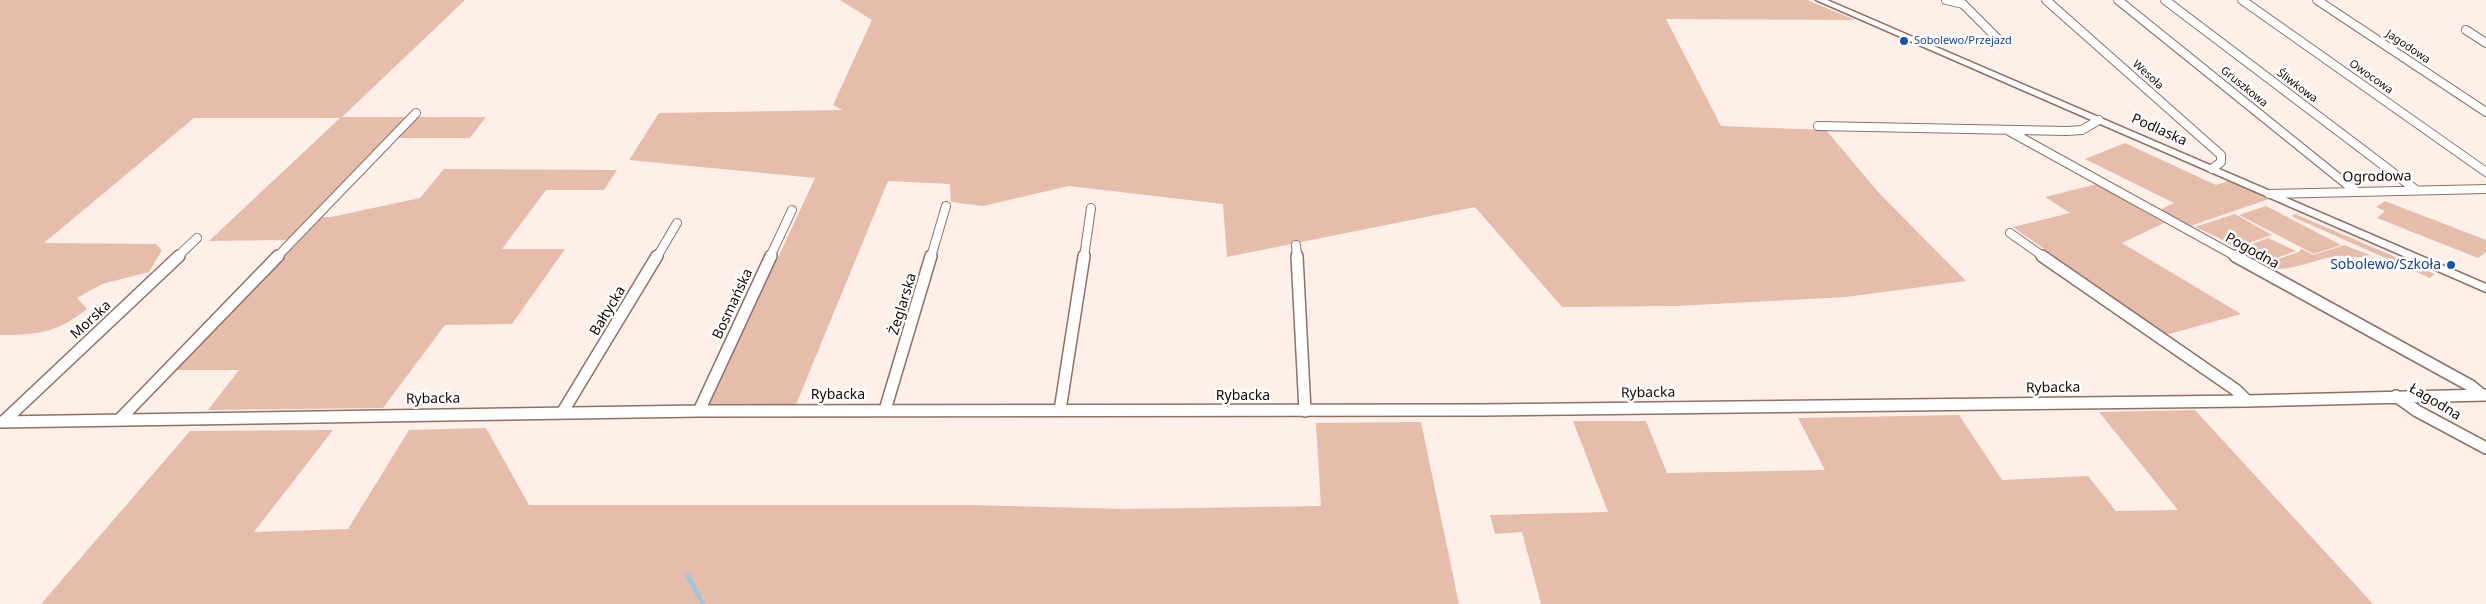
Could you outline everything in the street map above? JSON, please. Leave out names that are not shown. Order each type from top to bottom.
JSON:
[{"type":"street","name":"Podlaska","points":[[1820,0],[2486,288]]},
{"type":"street","points":[[1946,0],[1963,4],[1998,39]]},
{"type":"street","name":"Wesoła","points":[[2046,0],[2220,155],[2221,162],[2212,169]]},
{"type":"street","name":"Gruszkowa","points":[[2118,0],[2356,191]]},
{"type":"street","name":"Śliwkowa","points":[[2165,0],[2416,190]]},
{"type":"street","name":"Owocowa","points":[[2242,0],[2486,172]]},
{"type":"street","name":"Jagodowa","points":[[2317,0],[2486,112]]},
{"type":"street","points":[[2466,30],[2486,43]]},
{"type":"street","points":[[119,420],[416,113]]},
{"type":"street","points":[[1818,126],[2009,131],[2082,130],[2099,120]]},
{"type":"street","name":"Pogodna","points":[[2009,131],[2471,386],[2484,395]]},
{"type":"street","name":"Ogrodowa","points":[[2269,194],[2486,189]]},
{"type":"street","name":"Żeglarska","points":[[885,410],[946,206]]},
{"type":"street","points":[[1060,410],[1091,208]]},
{"type":"street","name":"Bosmańska","points":[[699,411],[792,210]]},
{"type":"street","name":"Bałtycka","points":[[562,412],[677,224]]},
{"type":"street","points":[[2010,233],[2236,390],[2247,401]]},
{"type":"street","name":"Morska","points":[[2,422],[197,238]]},
{"type":"street","points":[[1296,245],[1306,411]]},
{"type":"street","name":"Rybacka","points":[[2,422],[562,412],[885,410],[1306,411],[2247,401],[2484,395]]},
{"type":"street","name":"Łagodna","points":[[2396,396],[2417,411],[2486,448]]},
{"type":"shaded area","points":[[0,0],[465,0],[342,117],[486,117],[470,138],[386,138],[311,217],[331,217],[420,198],[444,169],[617,170],[604,190],[546,190],[502,249],[565,249],[512,324],[445,325],[383,408],[208,410],[239,370],[162,370],[287,240],[209,241],[340,118],[194,118],[44,243],[156,244],[162,250],[149,272],[102,284],[77,298],[87,309],[56,328],[36,333],[0,335]]},
{"type":"shaded area","points":[[840,0],[1807,0],[1855,20],[1666,19],[1721,126],[1826,130],[1879,193],[1966,281],[1846,297],[1676,306],[1562,307],[1475,207],[1227,257],[1223,204],[1069,186],[983,206],[951,202],[950,184],[888,181],[795,407],[708,408],[815,178],[629,160],[659,113],[843,110],[833,105],[872,20]]},
{"type":"shaded area","points":[[2125,143],[2216,185],[2228,181],[2269,199],[2190,226],[2160,210],[2174,203],[2085,159]]},
{"type":"shaded area","points":[[2097,184],[2164,223],[2122,243],[2241,314],[2166,335],[2013,227],[2070,213],[2045,197]]},
{"type":"shaded area","points":[[2385,201],[2486,240],[2486,252],[2478,258],[2377,218],[2385,211],[2376,207]]},
{"type":"shaded area","points":[[2266,206],[2341,245],[2314,254],[2239,215]]},
{"type":"shaded area","points":[[2235,214],[2272,235],[2234,248],[2219,238],[2195,227]]},
{"type":"shaded area","points":[[2295,214],[2435,274],[2430,278],[2291,216]]},
{"type":"shaded area","points":[[2268,238],[2296,251],[2263,263],[2240,249]]},
{"type":"shaded area","points":[[2344,245],[2370,255],[2360,257],[2336,256],[2278,269],[2260,265],[2299,252],[2301,249],[2314,255]]},
{"type":"shaded area","points":[[2195,410],[2373,604],[1541,604],[1522,532],[1495,534],[1490,515],[1608,512],[1573,421],[1646,421],[1667,473],[1825,470],[1798,418],[1959,415],[2002,480],[2088,476],[2116,511],[2178,510],[2099,412]]},
{"type":"shaded area","points":[[1421,422],[1459,604],[41,604],[190,431],[333,430],[254,532],[348,529],[409,430],[486,428],[529,505],[968,505],[1126,509],[1321,506],[1316,423]]},
{"type":"waterway","points":[[688,576],[703,604]]},
{"type":"place","name":"Sobolewo/Przejazd","points":[[1904,41]]},
{"type":"place","name":"Sobolewo/Szkoła","points":[[2451,265]]}]
